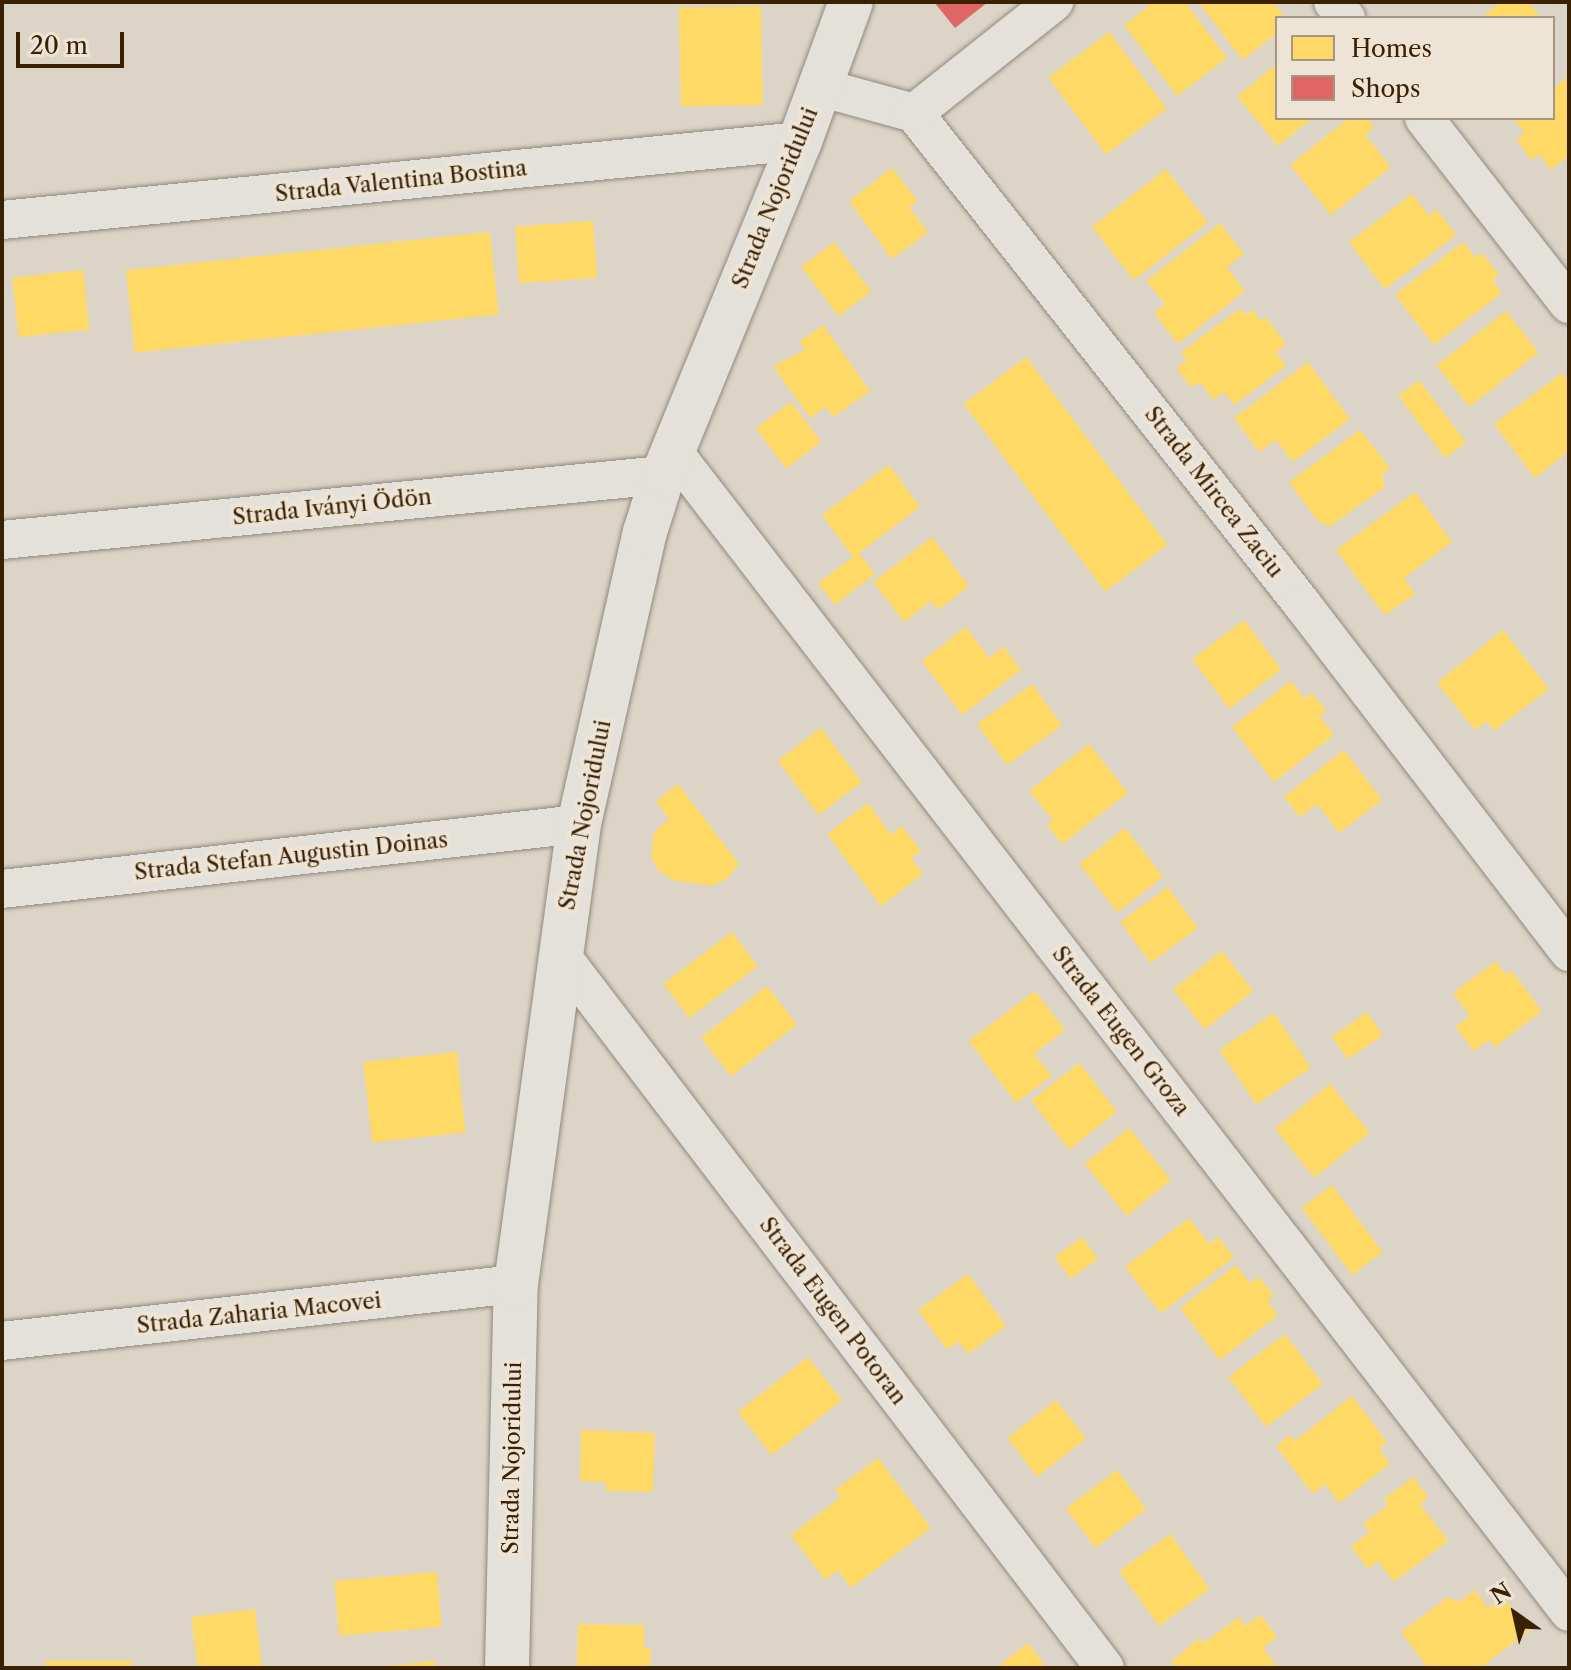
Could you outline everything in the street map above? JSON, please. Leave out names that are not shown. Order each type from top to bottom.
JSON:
[{"type":"main road","name":"Strada Nojoridului","points":[[507,1668],[516,1284],[579,824],[645,532],[667,462],[800,141],[851,2]]},
{"type":"street","points":[[819,87],[914,113],[1054,2]]},
{"type":"street","name":"Strada Mircea Zaciu","points":[[914,113],[1302,604],[1569,952]]},
{"type":"street","points":[[1426,120],[1569,304]]},
{"type":"street","name":"Strada Valentina Bostina","points":[[2,220],[800,141]]},
{"type":"street","name":"Strada Iványi Ödön","points":[[2,540],[667,462]]},
{"type":"street","name":"Strada Eugen Groza","points":[[667,462],[1569,1612]]},
{"type":"street","name":"Strada Stefan Augustin Doinas","points":[[2,889],[579,824]]},
{"type":"street","name":"Strada Eugen Potoran","points":[[560,954],[1105,1668]]},
{"type":"street","name":"Strada Zaharia Macovei","points":[[2,1341],[516,1284]]},
{"type":"building: Homes","points":[[1154,2],[1185,2],[1227,58],[1177,96],[1124,25]]},
{"type":"building: Homes","points":[[1198,2],[1273,2],[1284,16],[1275,16],[1275,35],[1243,60]]},
{"type":"building: Homes","points":[[1501,2],[1528,2],[1539,16],[1484,16]]},
{"type":"building: Homes","points":[[761,6],[763,105],[681,106],[679,7]]},
{"type":"building: Homes","points":[[1109,32],[1167,109],[1106,154],[1048,78]]},
{"type":"building: Homes","points":[[1275,66],[1275,120],[1310,120],[1278,146],[1237,96]]},
{"type":"building: Homes","points":[[1569,76],[1569,155],[1551,170],[1539,154],[1532,160],[1516,140],[1525,133],[1514,120],[1555,120],[1555,87]]},
{"type":"building: Homes","points":[[1346,120],[1369,120],[1374,127],[1365,135],[1391,167],[1331,215],[1290,165]]},
{"type":"building: Homes","points":[[892,168],[918,201],[909,207],[928,232],[892,259],[849,201]]},
{"type":"building: Homes","points":[[1166,169],[1208,223],[1134,280],[1092,227]]},
{"type":"building: Homes","points":[[1412,194],[1429,216],[1436,209],[1456,235],[1385,289],[1349,242]]},
{"type":"building: Homes","points":[[593,221],[597,278],[519,283],[515,226]]},
{"type":"building: Homes","points":[[1220,223],[1244,254],[1227,267],[1245,291],[1178,344],[1154,313],[1165,304],[1146,281]]},
{"type":"building: Homes","points":[[490,232],[499,315],[135,353],[126,270]]},
{"type":"building: Homes","points":[[834,242],[871,292],[839,316],[801,267]]},
{"type":"building: Homes","points":[[1463,242],[1475,257],[1482,253],[1499,275],[1492,280],[1502,293],[1434,345],[1395,295]]},
{"type":"building: Homes","points":[[83,270],[89,330],[19,337],[12,277]]},
{"type":"building: Homes","points":[[1241,308],[1245,315],[1253,310],[1261,321],[1266,317],[1286,344],[1276,352],[1286,366],[1234,405],[1224,392],[1213,400],[1201,383],[1191,387],[1176,368],[1187,360],[1181,352]]},
{"type":"building: Homes","points":[[1506,311],[1539,353],[1469,407],[1437,365]]},
{"type":"building: Homes","points":[[823,325],[870,391],[833,417],[826,407],[810,418],[773,366],[805,350],[799,342]]},
{"type":"building: Homes","points":[[1026,357],[1167,545],[1105,592],[964,404]]},
{"type":"building: Homes","points":[[1308,362],[1350,419],[1293,462],[1276,440],[1259,452],[1234,418]]},
{"type":"building: Homes","points":[[1562,373],[1569,383],[1569,451],[1535,478],[1494,424]]},
{"type":"building: Homes","points":[[1419,380],[1466,442],[1445,458],[1398,396]]},
{"type":"building: Homes","points":[[791,402],[821,442],[786,468],[756,428]]},
{"type":"building: Homes","points":[[1360,430],[1390,468],[1382,475],[1385,487],[1329,527],[1317,520],[1289,482]]},
{"type":"building: Homes","points":[[889,465],[920,507],[859,553],[875,574],[835,605],[818,583],[853,557],[822,515]]},
{"type":"building: Homes","points":[[1415,492],[1452,542],[1404,578],[1415,594],[1385,615],[1336,550]]},
{"type":"building: Homes","points":[[932,537],[969,586],[938,610],[931,601],[904,622],[873,582]]},
{"type":"building: Homes","points":[[1244,620],[1281,670],[1229,709],[1192,659]]},
{"type":"building: Homes","points":[[966,627],[989,658],[1004,647],[1021,670],[962,715],[922,661]]},
{"type":"building: Homes","points":[[1503,630],[1549,689],[1494,731],[1487,721],[1475,730],[1437,683]]},
{"type":"building: Homes","points":[[1291,681],[1305,699],[1312,693],[1326,711],[1319,716],[1334,735],[1274,782],[1232,727]]},
{"type":"building: Homes","points":[[1032,684],[1062,725],[1007,765],[977,724]]},
{"type":"building: Homes","points":[[821,728],[862,782],[819,815],[778,760]]},
{"type":"building: Homes","points":[[1089,744],[1128,793],[1062,844],[1047,825],[1053,820],[1029,791]]},
{"type":"building: Homes","points":[[1344,750],[1382,800],[1339,833],[1317,804],[1300,817],[1284,797]]},
{"type":"building: Homes","points":[[678,784],[739,864],[727,879],[711,886],[672,880],[658,870],[651,857],[654,832],[669,819],[656,801]]},
{"type":"building: Homes","points":[[868,803],[891,835],[902,826],[921,851],[911,858],[923,874],[881,906],[827,834]]},
{"type":"building: Homes","points":[[1125,828],[1163,877],[1117,913],[1079,864]]},
{"type":"building: Homes","points":[[1168,887],[1198,928],[1150,963],[1120,922]]},
{"type":"building: Homes","points":[[732,932],[758,966],[689,1018],[663,984]]},
{"type":"building: Homes","points":[[1222,951],[1253,991],[1205,1029],[1173,989]]},
{"type":"building: Homes","points":[[1496,961],[1506,975],[1512,971],[1542,1011],[1495,1047],[1489,1040],[1474,1051],[1455,1027],[1470,1016],[1453,993]]},
{"type":"building: Homes","points":[[767,986],[797,1025],[731,1076],[701,1038]]},
{"type":"building: Homes","points":[[1035,991],[1065,1030],[1034,1054],[1052,1076],[1016,1103],[969,1041]]},
{"type":"building: Homes","points":[[1367,1012],[1383,1035],[1348,1060],[1332,1037]]},
{"type":"building: Homes","points":[[1274,1013],[1311,1068],[1256,1105],[1219,1050]]},
{"type":"building: Homes","points":[[457,1052],[465,1133],[372,1142],[364,1062]]},
{"type":"building: Homes","points":[[1079,1063],[1117,1112],[1069,1149],[1031,1101]]},
{"type":"building: Homes","points":[[1330,1084],[1370,1133],[1314,1178],[1275,1129]]},
{"type":"building: Homes","points":[[1129,1128],[1171,1180],[1127,1216],[1085,1164]]},
{"type":"building: Homes","points":[[1332,1185],[1383,1252],[1352,1275],[1302,1208]]},
{"type":"building: Homes","points":[[1189,1218],[1209,1244],[1218,1237],[1234,1257],[1161,1313],[1125,1267]]},
{"type":"building: Homes","points":[[1082,1237],[1098,1259],[1070,1279],[1054,1257]]},
{"type":"building: Homes","points":[[1236,1265],[1250,1283],[1259,1277],[1274,1296],[1267,1301],[1278,1315],[1220,1360],[1180,1308]]},
{"type":"building: Homes","points":[[968,1274],[1006,1326],[968,1354],[958,1341],[947,1350],[918,1310]]},
{"type":"building: Homes","points":[[1285,1334],[1323,1384],[1266,1427],[1228,1377]]},
{"type":"building: Homes","points":[[808,1357],[842,1400],[772,1455],[738,1412]]},
{"type":"building: Homes","points":[[1352,1396],[1387,1442],[1379,1448],[1390,1464],[1339,1503],[1325,1484],[1313,1494],[1276,1446],[1290,1435],[1295,1441]]},
{"type":"building: Homes","points":[[1056,1400],[1086,1439],[1037,1477],[1007,1438]]},
{"type":"building: Homes","points":[[581,1430],[655,1433],[653,1492],[606,1491],[606,1482],[580,1481]]},
{"type":"building: Homes","points":[[878,1458],[931,1528],[851,1588],[838,1570],[825,1580],[791,1535],[841,1497],[835,1490]]},
{"type":"building: Homes","points":[[1117,1470],[1146,1509],[1095,1548],[1066,1509]]},
{"type":"building: Homes","points":[[1413,1477],[1428,1497],[1420,1504],[1448,1541],[1394,1582],[1378,1561],[1368,1569],[1351,1546],[1370,1532],[1363,1524],[1388,1505],[1384,1499]]},
{"type":"building: Homes","points":[[1170,1534],[1210,1589],[1159,1626],[1119,1571]]},
{"type":"building: Homes","points":[[437,1572],[442,1627],[339,1636],[334,1581]]},
{"type":"building: Homes","points":[[1475,1590],[1488,1608],[1503,1597],[1529,1631],[1480,1668],[1428,1668],[1401,1632],[1448,1597],[1459,1602]]},
{"type":"building: Homes","points":[[255,1609],[262,1668],[198,1668],[191,1617]]},
{"type":"building: Homes","points":[[1261,1615],[1277,1637],[1263,1648],[1278,1668],[1176,1668],[1171,1661],[1200,1638],[1204,1643],[1239,1617],[1245,1626]]},
{"type":"building: Homes","points":[[578,1624],[644,1625],[644,1648],[651,1648],[650,1668],[577,1668]]},
{"type":"building: Homes","points":[[1028,1643],[1047,1668],[996,1668]]},
{"type":"building: Homes","points":[[45,1661],[132,1661],[132,1668],[45,1668]]},
{"type":"building: Homes","points":[[435,1661],[435,1668],[385,1666]]},
{"type":"building: Shops","points":[[934,2],[988,2],[955,28]]}]
